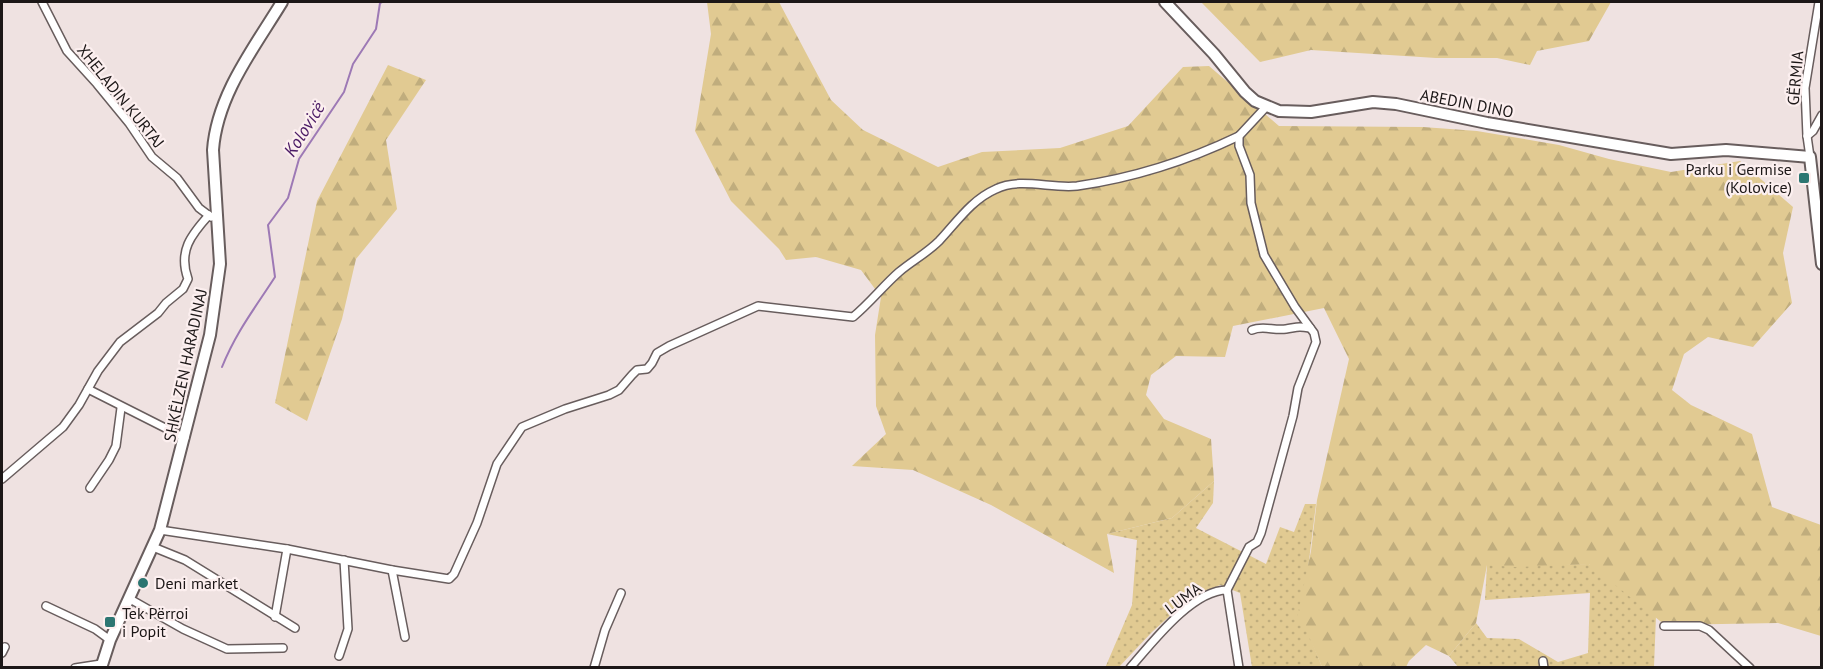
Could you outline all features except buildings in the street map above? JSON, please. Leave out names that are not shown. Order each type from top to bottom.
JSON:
[{"type":"street","name":"XHELADIN KURTAJ","points":[[42,2],[67,51],[129,123],[152,157],[177,178],[199,208],[214,219]]},
{"type":"street","name":"SHKËLZEN HARADINAJ","points":[[101,666],[110,640],[160,530],[210,335],[220,264],[214,219],[213,150],[214,133],[219,114],[246,59],[282,2]]},
{"type":"street","name":"ABEDIN DINO","points":[[1165,2],[1214,54],[1235,82],[1255,101],[1279,111],[1296,113],[1373,102],[1396,104],[1487,123],[1671,154],[1726,150],[1809,156]]},
{"type":"street","name":"GËRMIA","points":[[1809,156],[1805,88],[1820,2]]},
{"type":"street","points":[[160,530],[287,549],[442,579],[452,578],[477,523],[497,464],[522,427],[619,390],[637,370],[647,369],[657,354],[669,346],[758,306],[853,316],[899,272],[934,245],[981,197],[995,189],[1008,184],[1075,186],[1117,179],[1175,162],[1213,149],[1239,136],[1266,107]]},
{"type":"street","points":[[1807,136],[1813,131],[1821,115]]},
{"type":"street","points":[[1227,590],[1249,548],[1257,542],[1261,533],[1299,388],[1316,342],[1310,328],[1264,255],[1251,203],[1250,175],[1239,146],[1239,136]]},
{"type":"street","points":[[1809,156],[1821,264]]},
{"type":"street","points":[[2,479],[63,427],[98,371],[120,342],[158,313],[183,289],[188,279],[184,267],[184,255],[198,228],[214,219]]},
{"type":"street","points":[[1252,330],[1258,327],[1310,328]]},
{"type":"street","points":[[88,389],[121,408],[185,438]]},
{"type":"street","points":[[90,488],[116,446],[121,408]]},
{"type":"street","points":[[153,547],[185,560],[295,628]]},
{"type":"street","points":[[275,616],[285,571],[287,549]]},
{"type":"street","points":[[339,656],[348,629],[344,560]]},
{"type":"street","points":[[392,570],[405,637]]},
{"type":"street","name":"LUMA","points":[[1130,668],[1177,616],[1210,593],[1227,590],[1239,668]]},
{"type":"street","points":[[594,668],[605,630],[621,593]]},
{"type":"street","points":[[130,599],[183,629],[227,649],[283,648]]},
{"type":"street","points":[[45,606],[95,629],[110,640]]},
{"type":"street","points":[[1664,626],[1700,626],[1709,630],[1750,668]]},
{"type":"street","points":[[75,668],[101,666]]},
{"type":"green space","points":[[707,2],[779,2],[831,100],[863,130],[938,167],[982,152],[1060,148],[1128,126],[1183,67],[1209,66],[1279,126],[1423,127],[1477,131],[1559,145],[1609,159],[1671,172],[1740,161],[1793,207],[1783,253],[1792,303],[1753,347],[1708,337],[1684,354],[1672,390],[1691,405],[1752,434],[1772,507],[1821,525],[1821,636],[1778,623],[1665,625],[1589,564],[1515,567],[1487,565],[1476,623],[1449,656],[1426,645],[1409,661],[1406,667],[1322,667],[1307,632],[1297,618],[1311,551],[1317,500],[1349,359],[1324,308],[1233,326],[1225,357],[1176,356],[1151,375],[1146,395],[1164,419],[1211,439],[1214,481],[1172,518],[1107,534],[1114,573],[991,505],[913,470],[852,466],[886,434],[876,406],[875,335],[881,297],[861,270],[816,257],[786,260],[779,249],[731,201],[695,131],[711,34]]},
{"type":"green space","points":[[1201,2],[1611,2],[1589,41],[1537,51],[1530,65],[1497,58],[1436,58],[1311,50],[1260,62]]},
{"type":"green space","points":[[388,65],[426,80],[386,140],[397,209],[356,259],[342,319],[307,421],[275,403],[317,201]]},
{"type":"green space","points":[[1214,481],[1213,503],[1196,528],[1266,564],[1280,527],[1294,532],[1305,504],[1316,504],[1302,617],[1322,667],[1252,667],[1240,593],[1220,585],[1185,602],[1119,667],[1105,668],[1132,605],[1137,540],[1107,534],[1172,518]]},
{"type":"green space","points":[[1589,564],[1657,590],[1654,667],[1458,667],[1449,656],[1476,623],[1487,638],[1519,639],[1558,662],[1588,653],[1590,593],[1485,600],[1487,565]]},
{"type":"waterway","name":"Kolovicë","points":[[222,367],[240,331],[275,277],[268,225],[288,198],[299,159],[344,92],[353,64],[376,29],[382,2]]},
{"type":"place","name":"Parku i Germise (Kolovice)","points":[[1804,178]]},
{"type":"place","name":"Deni market","points":[[143,583]]},
{"type":"place","name":"Tek Përroi i Popit","points":[[110,622]]}]
